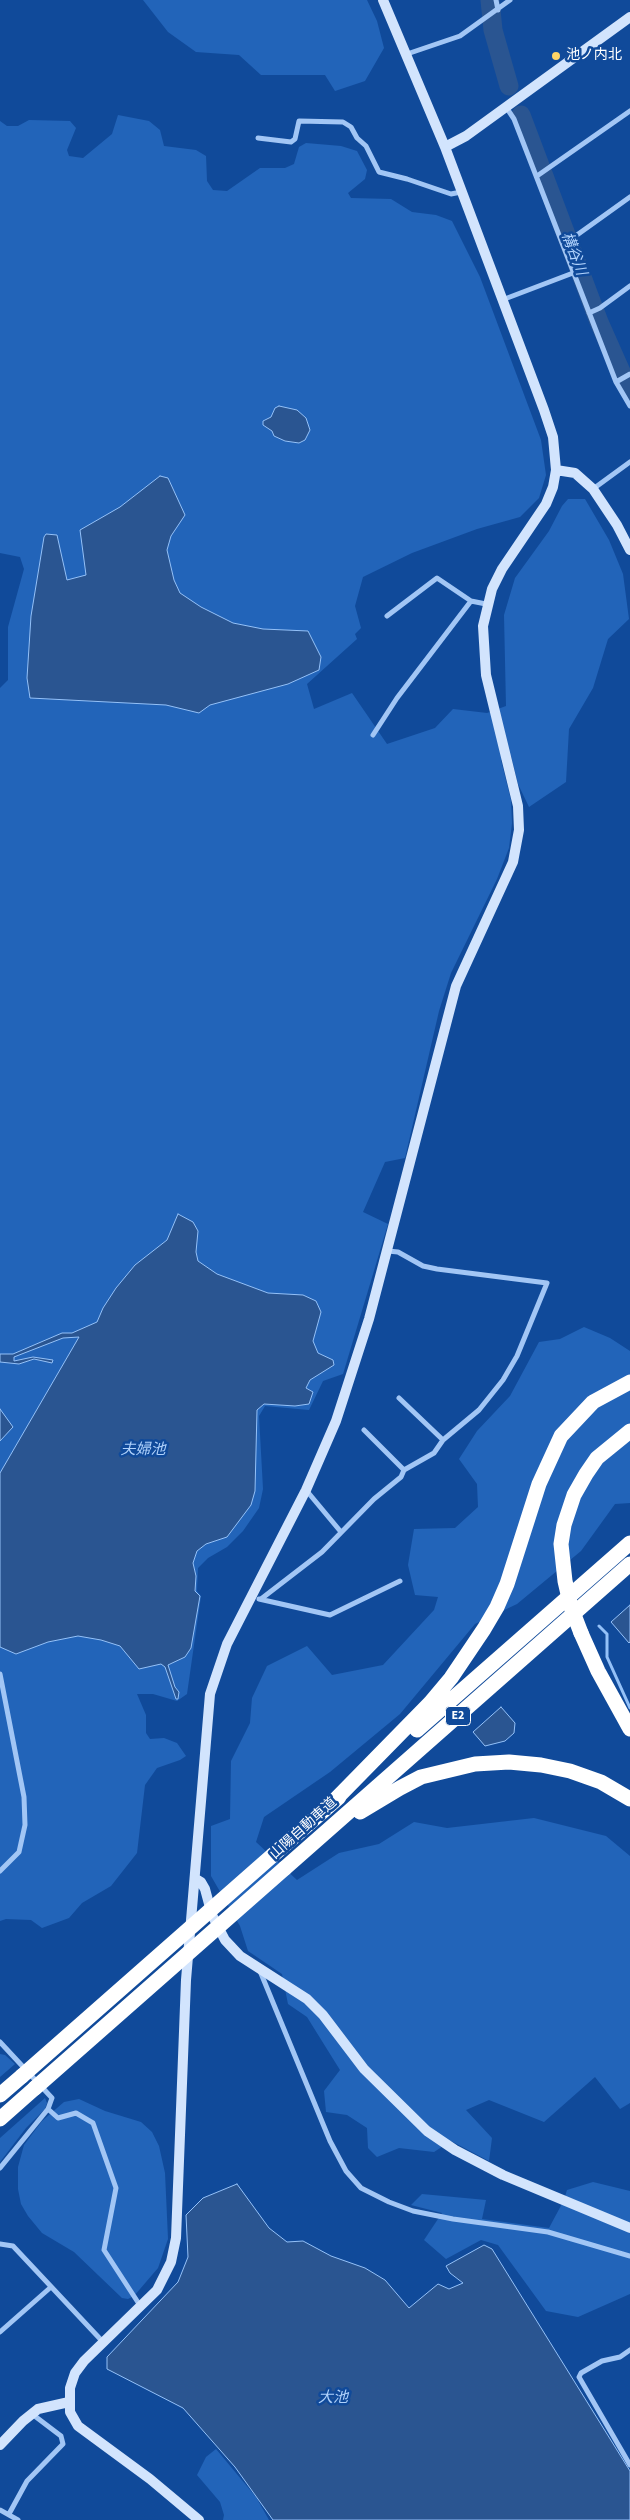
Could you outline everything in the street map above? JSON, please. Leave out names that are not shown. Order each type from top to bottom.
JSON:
[{"type":"highway","points":[[332,1804],[430,1703],[484,1629],[507,1584],[539,1484],[561,1436],[593,1402],[630,1382]]},
{"type":"highway","points":[[630,1431],[597,1458],[586,1474],[574,1495],[564,1525],[561,1544],[565,1581],[571,1607],[598,1671],[630,1729]]},
{"type":"highway","name":"山陽自動車道","points":[[0,2095],[630,1543]]},
{"type":"highway","name":"山陽自動車道","points":[[0,2119],[630,1564]]},
{"type":"highway","points":[[310,1845],[400,1788],[421,1778],[475,1764],[509,1762],[551,1767],[601,1782],[630,1799]]},
{"type":"street","points":[[198,2520],[150,2479],[78,2426],[70,2412],[69,2402],[75,2373],[103,2342],[157,2290],[171,2262],[176,2238],[186,1980],[196,1879],[210,1694],[227,1644],[256,1598],[336,1421],[369,1320],[424,1101],[456,986],[508,876],[517,845],[518,806],[486,675],[482,626],[486,604],[502,570],[546,504],[556,470],[553,437],[544,410],[445,147],[383,0]]},
{"type":"street","points":[[496,0],[496,11]]},
{"type":"street","points":[[407,54],[460,36],[487,19],[510,0]]},
{"type":"street","points":[[445,147],[466,136],[630,17]]},
{"type":"street","points":[[506,107],[514,119],[538,176],[573,273],[630,406]]},
{"type":"street","points":[[538,176],[630,111]]},
{"type":"street","points":[[258,138],[290,142],[295,139],[299,121],[343,122],[352,126],[357,138],[366,146],[379,172],[451,194],[462,192]]},
{"type":"street","points":[[564,244],[630,197]]},
{"type":"street","points":[[502,300],[573,273]]},
{"type":"street","points":[[590,312],[600,308],[630,286]]},
{"type":"street","points":[[618,381],[629,375]]},
{"type":"street","points":[[593,489],[630,462]]},
{"type":"street","points":[[556,470],[575,473],[593,489],[617,525],[630,550]]},
{"type":"street","points":[[387,616],[437,578],[471,601],[486,604]]},
{"type":"street","points":[[373,734],[397,698],[471,601]]},
{"type":"street","points":[[256,1598],[322,1552],[374,1500],[401,1477],[404,1470],[434,1453],[444,1440],[479,1410],[502,1380],[517,1356],[548,1283],[437,1269],[423,1266],[398,1252],[388,1250]]},
{"type":"street","points":[[400,1398],[444,1440]]},
{"type":"street","points":[[364,1430],[404,1470]]},
{"type":"street","points":[[306,1490],[341,1532]]},
{"type":"street","points":[[256,1598],[330,1615],[400,1581]]},
{"type":"street","points":[[0,1674],[24,1797],[24,1826],[19,1852],[0,1871]]},
{"type":"street","points":[[196,1879],[201,1882],[205,1889],[212,1915],[225,1940],[240,1956],[307,1999],[323,2015],[364,2069],[427,2130],[455,2150],[502,2175],[630,2228]]},
{"type":"street","points":[[259,1969],[330,2141],[346,2171],[361,2188],[413,2211],[453,2219],[548,2232],[630,2256]]},
{"type":"street","points":[[0,2043],[52,2098],[48,2110],[0,2168]]},
{"type":"street","points":[[48,2110],[58,2118],[76,2113],[93,2123],[116,2188],[104,2250],[141,2307]]},
{"type":"street","points":[[0,2244],[13,2246],[103,2342]]},
{"type":"street","points":[[0,2332],[51,2287]]},
{"type":"street","points":[[630,2350],[620,2357],[602,2361],[581,2373],[579,2377],[630,2465]]},
{"type":"street","points":[[0,2445],[31,2413],[38,2409],[69,2402]]},
{"type":"street","points":[[9,2514],[27,2481],[63,2444],[61,2436],[31,2413]]},
{"type":"street","points":[[0,2510],[18,2520]]},
{"type":"shaded area","points":[[143,0],[367,0],[377,21],[384,48],[365,81],[335,91],[325,75],[261,75],[239,55],[196,52],[168,32]]},
{"type":"shaded area","points":[[118,115],[149,121],[160,130],[164,146],[196,150],[206,156],[207,181],[213,190],[227,191],[260,168],[285,168],[294,164],[299,147],[306,143],[341,146],[357,151],[367,170],[365,179],[348,193],[351,198],[391,199],[412,212],[436,215],[452,221],[480,277],[541,440],[546,475],[539,498],[520,517],[477,529],[412,553],[363,577],[355,606],[361,628],[355,634],[357,639],[307,684],[314,709],[352,693],[387,744],[435,728],[453,709],[487,713],[506,706],[504,615],[515,578],[549,531],[562,506],[568,499],[585,499],[609,540],[623,574],[629,619],[608,639],[593,688],[569,729],[566,782],[529,807],[518,784],[511,756],[501,760],[511,800],[512,823],[509,848],[497,879],[451,973],[439,1011],[405,1158],[385,1162],[363,1212],[388,1224],[343,1374],[323,1381],[309,1410],[265,1406],[259,1416],[263,1489],[259,1508],[243,1531],[227,1547],[208,1558],[198,1568],[197,1591],[201,1596],[187,1694],[177,1701],[153,1694],[137,1694],[146,1715],[146,1733],[150,1739],[164,1738],[177,1743],[186,1756],[157,1768],[145,1785],[137,1853],[111,1886],[82,1903],[69,1918],[42,1928],[31,1920],[6,1919],[0,1921],[0,688],[8,680],[8,627],[24,569],[20,557],[0,553],[0,121],[7,126],[18,126],[29,120],[70,121],[76,128],[67,150],[69,156],[83,158],[112,134]]},
{"type":"shaded area","points":[[584,1327],[610,1338],[630,1351],[630,1503],[615,1504],[581,1551],[517,1604],[475,1624],[400,1714],[330,1772],[264,1817],[256,1842],[297,1880],[339,1853],[379,1844],[414,1822],[447,1828],[534,1818],[606,1836],[630,1856],[630,2103],[620,2109],[595,2077],[544,2122],[489,2100],[466,2110],[492,2138],[489,2161],[451,2141],[434,2152],[399,2148],[377,2157],[368,2148],[367,2128],[347,2115],[326,2112],[324,2091],[340,2070],[307,2017],[288,2004],[282,1974],[248,1951],[240,1926],[211,1876],[211,1826],[230,1819],[231,1761],[250,1723],[252,1698],[267,1666],[307,1646],[332,1675],[383,1665],[434,1610],[438,1597],[415,1595],[408,1565],[414,1529],[455,1528],[478,1507],[477,1484],[459,1459],[477,1431],[510,1396],[539,1342],[560,1339]]},
{"type":"shaded area","points":[[0,2054],[5,2055],[15,2064],[0,2077]]},
{"type":"shaded area","points":[[45,2098],[47,2103],[45,2109],[26,2128],[0,2162],[0,2138]]},
{"type":"shaded area","points":[[79,2099],[105,2111],[141,2122],[152,2132],[159,2146],[165,2173],[168,2239],[158,2268],[134,2296],[128,2299],[122,2298],[74,2252],[42,2233],[21,2204],[18,2189],[18,2167],[24,2145],[42,2121],[64,2102]]},
{"type":"shaded area","points":[[593,2182],[630,2191],[630,2294],[578,2317],[546,2311],[498,2245],[481,2240],[446,2259],[424,2240],[442,2213],[411,2205],[422,2194],[486,2200],[482,2219],[549,2228],[564,2200],[567,2190]]},
{"type":"shaded area","points":[[216,2449],[256,2497],[269,2520],[223,2520],[224,2515],[220,2502],[197,2475],[206,2457]]},
{"type":"water","points":[[279,406],[297,410],[306,418],[310,430],[305,440],[299,443],[285,441],[274,436],[272,431],[263,425],[263,421],[271,417],[275,408]]},
{"type":"water","points":[[160,476],[168,478],[185,515],[171,536],[167,550],[174,580],[180,593],[201,607],[233,623],[263,629],[308,631],[321,657],[319,670],[288,684],[210,705],[199,713],[166,705],[30,698],[27,678],[31,616],[44,537],[46,534],[57,535],[67,580],[86,575],[80,530],[120,507]]},
{"type":"water","name":"夫婦池","points":[[178,1214],[193,1222],[198,1231],[196,1252],[198,1261],[217,1274],[268,1293],[303,1295],[316,1301],[321,1312],[313,1341],[318,1353],[333,1360],[334,1365],[310,1380],[306,1388],[313,1392],[309,1404],[295,1406],[264,1404],[257,1410],[255,1491],[251,1505],[227,1537],[206,1544],[197,1551],[193,1563],[196,1576],[195,1591],[200,1596],[191,1648],[185,1657],[168,1665],[175,1687],[179,1692],[178,1699],[176,1699],[165,1667],[161,1664],[139,1669],[120,1646],[101,1640],[78,1636],[48,1642],[16,1654],[0,1647],[0,1473],[79,1337],[63,1338],[14,1357],[14,1361],[33,1357],[53,1360],[52,1363],[34,1359],[19,1364],[0,1362],[0,1354],[13,1354],[62,1333],[72,1333],[97,1322],[103,1308],[116,1288],[135,1265],[167,1240]]},
{"type":"water","points":[[0,1409],[13,1427],[0,1441]]},
{"type":"water","points":[[630,1605],[630,1642],[629,1643],[611,1622]]},
{"type":"water","points":[[501,1707],[515,1723],[514,1733],[505,1741],[485,1746],[473,1732]]},
{"type":"water","name":"大池","points":[[237,2184],[269,2228],[287,2242],[303,2241],[331,2256],[365,2268],[385,2280],[409,2308],[438,2284],[449,2289],[463,2283],[450,2273],[446,2266],[484,2245],[492,2249],[630,2471],[630,2520],[273,2520],[235,2467],[183,2408],[107,2369],[107,2357],[178,2282],[188,2257],[186,2215],[203,2198]]},
{"type":"waterway","name":"構谷川","points":[[490,0],[493,30],[509,86]]},
{"type":"waterway","name":"構谷川","points":[[521,115],[599,322],[630,392]]},
{"type":"waterway","points":[[599,1626],[607,1634],[607,1657],[630,1708]]},
{"type":"place","name":"池ノ内北","points":[[556,56]]}]
